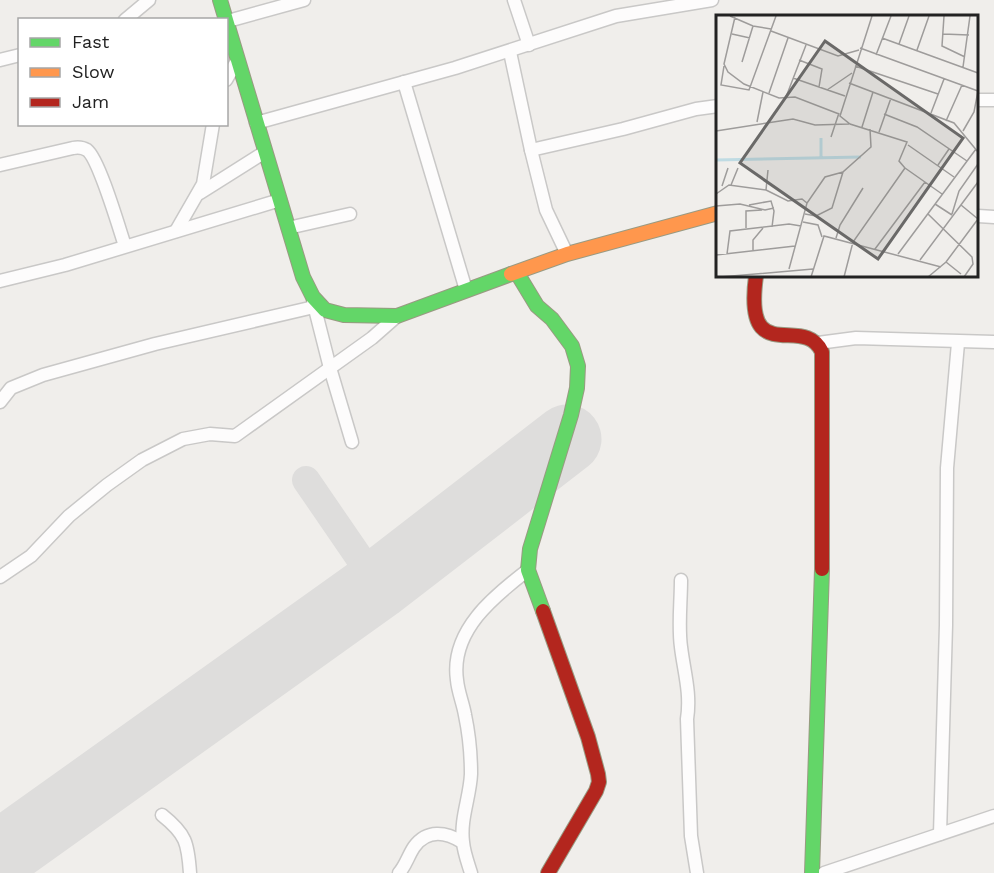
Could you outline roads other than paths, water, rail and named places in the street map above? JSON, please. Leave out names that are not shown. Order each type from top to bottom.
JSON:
[{"type":"street","points":[[127,18],[148,0]]},
{"type":"street","points":[[220,0],[227,18]]},
{"type":"street","points":[[304,0],[228,21],[237,61],[303,277],[313,302],[352,442]]},
{"type":"street","points":[[514,0],[530,45]]},
{"type":"street","points":[[256,123],[510,52],[616,16],[712,0]]},
{"type":"street","points":[[510,52],[546,210],[567,254]]},
{"type":"street","points":[[0,60],[18,56]]},
{"type":"street","points":[[228,77],[237,61]]},
{"type":"street","points":[[404,82],[466,290]]},
{"type":"street","points":[[531,150],[623,129],[696,109],[716,106]]},
{"type":"street","points":[[176,231],[200,192],[213,126]]},
{"type":"street","points":[[0,165],[73,148],[81,147],[87,150],[96,164],[125,246]]},
{"type":"street","points":[[200,192],[265,152]]},
{"type":"street","points":[[0,281],[65,265],[280,200]]},
{"type":"street","points":[[288,228],[350,214]]},
{"type":"street","points":[[0,577],[31,556],[69,516],[142,460],[183,440],[210,434],[236,436],[372,338],[397,316],[567,254],[716,214]]},
{"type":"street","points":[[979,216],[994,217]]},
{"type":"street","points":[[517,273],[525,282],[536,304],[551,317],[573,347],[578,369],[571,416],[552,484],[531,544],[528,570],[588,737],[599,782],[548,873]]},
{"type":"street","points":[[756,278],[753,305],[756,319],[760,326],[777,336],[803,336],[818,343],[856,338],[958,343],[994,342]]},
{"type":"street","points":[[0,402],[11,388],[43,375],[313,302],[325,310],[344,315],[397,316]]},
{"type":"street","points":[[812,873],[822,587],[823,361],[818,343]]},
{"type":"street","points":[[940,834],[946,625],[947,468],[958,343]]},
{"type":"street","points":[[471,873],[462,842],[471,774],[465,715],[456,679],[457,658],[463,639],[477,616],[493,598],[528,570]]},
{"type":"street","points":[[681,580],[680,646],[688,686],[691,836],[697,873]]},
{"type":"street","points":[[162,814],[182,832],[190,873]]},
{"type":"street","points":[[824,873],[994,816]]},
{"type":"street","points":[[399,873],[423,838],[447,833],[462,842]]}]
